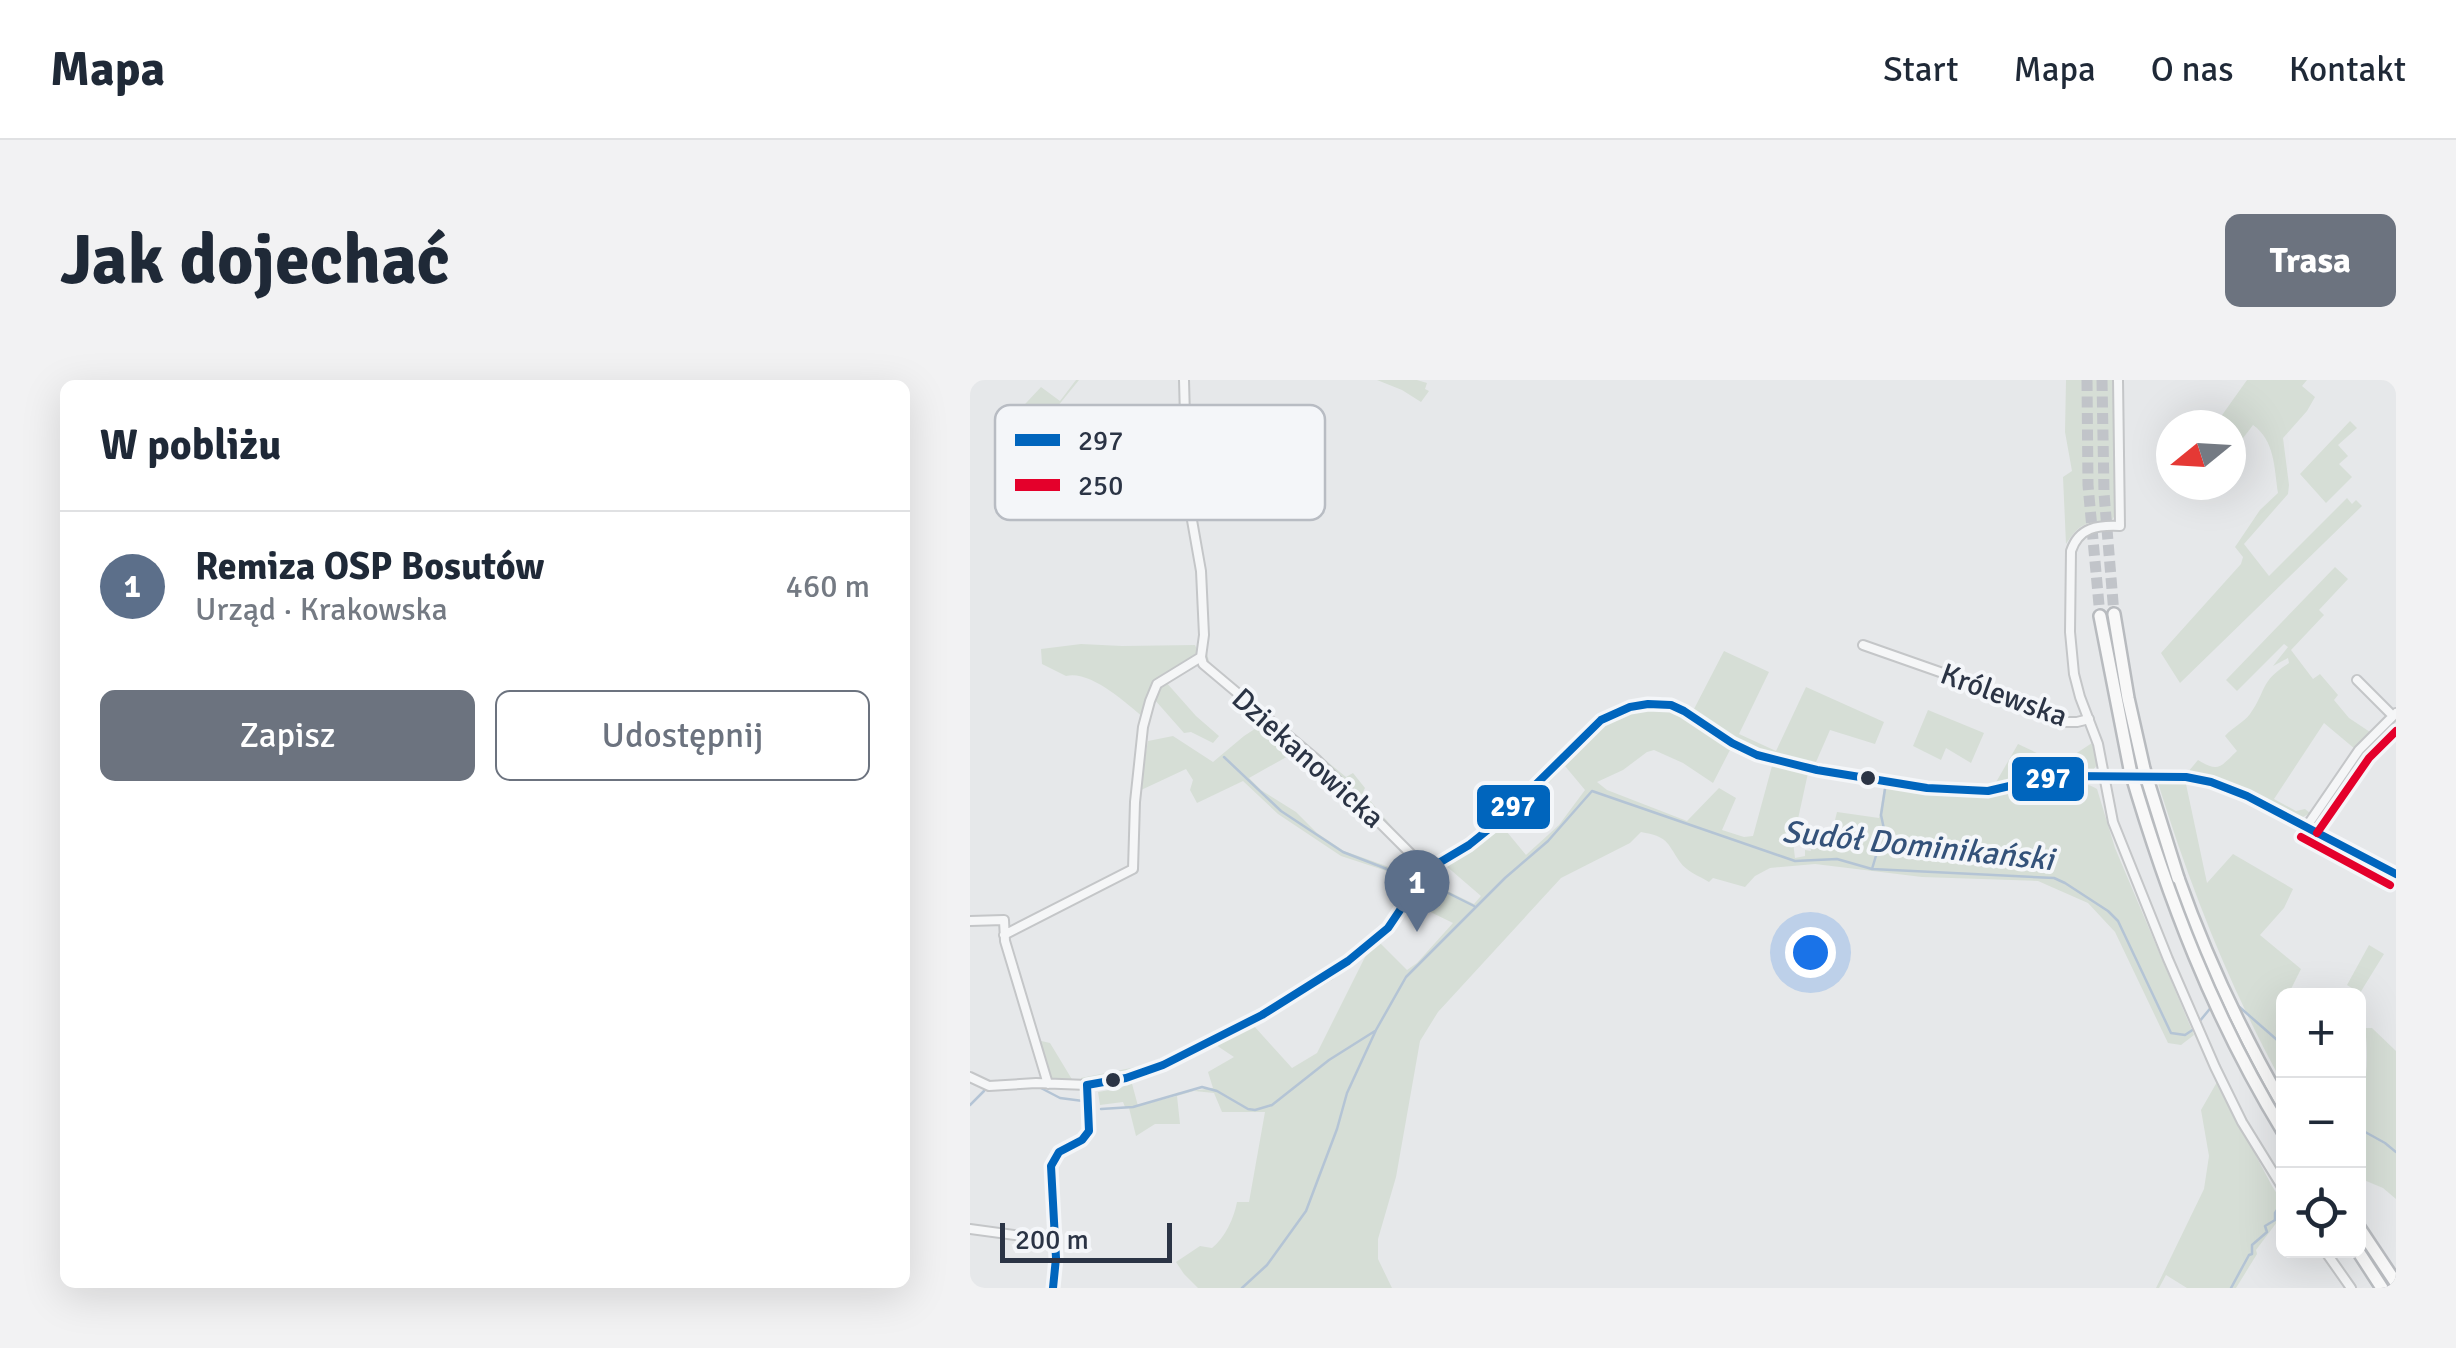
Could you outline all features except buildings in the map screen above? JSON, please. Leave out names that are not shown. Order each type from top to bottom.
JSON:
[{"type":"highway","points":[[2114,614],[2144,769],[2170,856],[2234,1014],[2276,1092]]},
{"type":"highway","points":[[2100,616],[2130,768],[2160,868],[2198,967],[2237,1050],[2276,1119]]},
{"type":"highway","points":[[2366,1238],[2396,1284]]},
{"type":"highway","points":[[2363,1258],[2382,1288]]},
{"type":"street","points":[[1184,380],[1185,405]]},
{"type":"street","points":[[2090,718],[2076,686],[2072,661],[2072,551],[2084,531],[2120,526],[2118,380]]},
{"type":"street","points":[[1004,936],[1133,869],[1135,802],[1143,727],[1150,702],[1157,684],[1201,657],[1204,600],[1192,520]]},
{"type":"street","name":"Królewska","points":[[1863,645],[2014,698],[2063,722],[2090,718],[2113,822],[2198,1030],[2242,1122],[2276,1177]]},
{"type":"street","name":"Dziekanowicka","points":[[1201,657],[1203,664],[1316,759],[1427,870]]},
{"type":"street","points":[[2307,826],[2360,750],[2394,715],[2358,680]]},
{"type":"street","points":[[970,1078],[989,1086],[1087,1085],[1123,1079],[1152,1070],[1239,1028],[1358,954],[1388,928],[1427,870],[1469,846],[1500,820],[1601,720],[1621,710],[1648,704],[1677,706],[1732,743],[1758,755],[1910,786],[1988,791],[2052,777],[2105,775],[2186,777],[2211,782],[2247,796],[2396,874]]},
{"type":"street","points":[[970,921],[1004,920],[1004,936],[1048,1084]]},
{"type":"street","points":[[1053,1288],[1056,1236],[1051,1166],[1059,1152],[1089,1132],[1087,1085]]},
{"type":"street","points":[[970,1229],[1029,1237],[1056,1236]]},
{"type":"street","points":[[2330,1258],[2351,1288]]},
{"type":"shaded area","points":[[1079,380],[1059,405],[1024,405],[1041,387],[1060,401]]},
{"type":"shaded area","points":[[1377,380],[1417,380],[1427,383],[1425,389],[1429,391],[1421,402]]},
{"type":"shaded area","points":[[2066,380],[2113,380],[2115,515],[2112,520],[2081,527],[2066,544],[2063,477],[2072,471],[2065,432]]},
{"type":"shaded area","points":[[2247,380],[2307,380],[2302,386],[2315,397],[2283,438],[2288,494],[2244,544],[2269,576],[2347,498],[2362,506],[2180,683],[2161,653],[2241,564],[2243,557],[2235,547],[2260,510],[2278,493],[2266,439],[2253,425],[2246,434],[2246,410],[2226,410]]},
{"type":"shaded area","points":[[2350,421],[2357,428],[2338,445],[2348,456],[2339,464],[2352,477],[2326,503],[2300,474]]},
{"type":"shaded area","points":[[2335,567],[2348,579],[2319,610],[2324,615],[2291,650],[2313,679],[2320,674],[2338,695],[2334,700],[2349,718],[2370,732],[2355,749],[2324,723],[2274,799],[2296,811],[2305,809],[2310,813],[2295,817],[2240,790],[2188,772],[2198,760],[2219,766],[2237,751],[2225,736],[2247,717],[2268,681],[2289,663],[2288,658],[2273,666],[2288,647],[2284,644],[2237,691],[2226,680]]},
{"type":"shaded area","points":[[1081,644],[1195,645],[1198,652],[1154,686],[1143,717],[1096,682],[1066,676],[1042,664],[1041,649]]},
{"type":"shaded area","points":[[1206,650],[1210,665],[1346,777],[1353,773],[1365,788],[1363,792],[1407,845],[1205,662]]},
{"type":"shaded area","points":[[1724,651],[1769,672],[1739,734],[1776,751],[1806,687],[1884,722],[1875,744],[1830,730],[1816,762],[1862,773],[1898,776],[1923,786],[1822,769],[1773,756],[1728,737],[1683,708],[1663,702],[1637,705],[1588,727],[1612,710],[1639,699],[1666,698],[1694,709]]},
{"type":"shaded area","points":[[1165,681],[1219,736],[1213,743],[1191,732],[1184,733],[1154,699],[1157,688]]},
{"type":"shaded area","points":[[1649,709],[1682,717],[1731,748],[1713,783],[1654,750],[1597,782],[1607,790],[1687,821],[1719,788],[1736,798],[1722,830],[1744,837],[1753,836],[1772,766],[1808,773],[1793,842],[1795,858],[1805,856],[1805,850],[1811,851],[1809,840],[1830,840],[1837,812],[1879,818],[1884,787],[1961,797],[2070,782],[2097,789],[2115,848],[2194,1035],[2181,1045],[2168,1043],[2115,932],[2088,903],[2038,881],[1922,877],[1815,864],[1770,868],[1745,887],[1713,878],[1709,882],[1686,868],[1662,838],[1641,832],[1630,843],[1561,878],[1438,1012],[1420,1041],[1396,1177],[1378,1239],[1378,1259],[1392,1288],[1198,1288],[1176,1262],[1200,1246],[1212,1248],[1228,1227],[1237,1202],[1249,1202],[1265,1112],[1222,1112],[1214,1093],[1194,1091],[1177,1096],[1180,1124],[1155,1124],[1136,1136],[1129,1108],[1123,1102],[1100,1105],[1098,1092],[1121,1088],[1131,1080],[1138,1106],[1176,1093],[1213,1088],[1208,1072],[1234,1057],[1216,1045],[1254,1026],[1292,1068],[1317,1053],[1367,953],[1378,941],[1407,970],[1453,923],[1410,902],[1425,880],[1474,904],[1481,896],[1445,865],[1502,826],[1526,855],[1559,825],[1585,790],[1565,766],[1537,793],[1604,725]]},
{"type":"shaded area","points":[[1928,710],[1984,733],[1971,763],[1946,748],[1941,760],[1913,746]]},
{"type":"shaded area","points":[[1264,723],[1299,750],[1249,778],[1344,851],[1406,873],[1405,877],[1341,856],[1278,814],[1243,781],[1197,803],[1190,790],[1193,780],[1186,769],[1139,791],[1148,741],[1173,736],[1213,762]]},
{"type":"shaded area","points":[[2092,743],[2097,765],[2093,770],[2050,774],[1988,789],[1933,786],[1995,784],[2018,744],[2060,764]]},
{"type":"shaded area","points":[[2158,783],[2186,784],[2207,883],[2233,854],[2293,889],[2284,908],[2260,935],[2301,969],[2292,988],[2276,988],[2276,1071],[2245,1011],[2184,861]]},
{"type":"shaded area","points":[[2369,945],[2384,954],[2363,988],[2347,985]]},
{"type":"shaded area","points":[[1258,1012],[1144,1067],[1081,1082],[1081,1078],[1146,1065]]},
{"type":"shaded area","points":[[2366,1028],[2372,1028],[2396,1051],[2396,1199],[2366,1181]]},
{"type":"shaded area","points":[[1037,1040],[1050,1043],[1073,1081],[1049,1081]]},
{"type":"shaded area","points":[[2217,1082],[2276,1192],[2276,1223],[2236,1288],[2187,1288],[2166,1275],[2156,1288],[2204,1189],[2209,1156],[2201,1110]]},
{"type":"waterway","points":[[1224,757],[1281,811],[1343,852],[1405,876]]},
{"type":"waterway","points":[[1872,869],[1884,829],[1881,815],[1885,789]]},
{"type":"waterway","name":"Sudół Dominikański","points":[[1242,1288],[1267,1265],[1306,1211],[1347,1093],[1406,977],[1505,878],[1548,841],[1592,791],[1795,861],[1837,859],[1872,869],[2054,878],[2118,921],[2171,1033],[2185,1035],[2194,1029]]},
{"type":"waterway","points":[[1424,881],[1474,906]]},
{"type":"waterway","name":"Sudół Dominikański","points":[[2236,1004],[2276,1039]]},
{"type":"waterway","name":"Sudół Dominikański","points":[[2199,1022],[2213,1005]]},
{"type":"waterway","name":"Sudół Dominikański","points":[[1101,1109],[1133,1107],[1202,1087],[1255,1110],[1272,1105],[1329,1060],[1375,1031]]},
{"type":"waterway","name":"Sudół Dominikański","points":[[1039,1087],[1060,1098],[1083,1101]]},
{"type":"waterway","name":"Sudół Dominikański","points":[[970,1105],[984,1091]]},
{"type":"waterway","name":"Sudół Dominikański","points":[[2366,1132],[2396,1152]]},
{"type":"waterway","points":[[2231,1288],[2252,1254],[2252,1245],[2267,1232],[2265,1226],[2275,1220],[2276,1211]]},
{"type":"tunnel","points":[[2087,380],[2088,485],[2100,616]]},
{"type":"tunnel","points":[[2102,380],[2104,493],[2114,614]]},
{"type":"transit line","name":"297","points":[[1087,1085],[1126,1078],[1163,1065],[1262,1015],[1348,961],[1388,928],[1427,870],[1469,845],[1500,820],[1601,720],[1648,704],[1671,705],[1684,711],[1757,755],[1817,770],[1927,788],[1988,791],[2068,776],[2186,777],[2211,782],[2247,796],[2396,874]]},
{"type":"transit line","name":"250","points":[[2317,833],[2369,758],[2396,731]]},
{"type":"transit line","name":"250","points":[[2301,837],[2390,885]]},
{"type":"transit line","name":"297","points":[[1053,1288],[1056,1258],[1051,1166],[1059,1152],[1082,1140],[1089,1131],[1087,1085]]},
{"type":"place","name":"Remiza OSP Bosutów","points":[[1417,932]]}]
